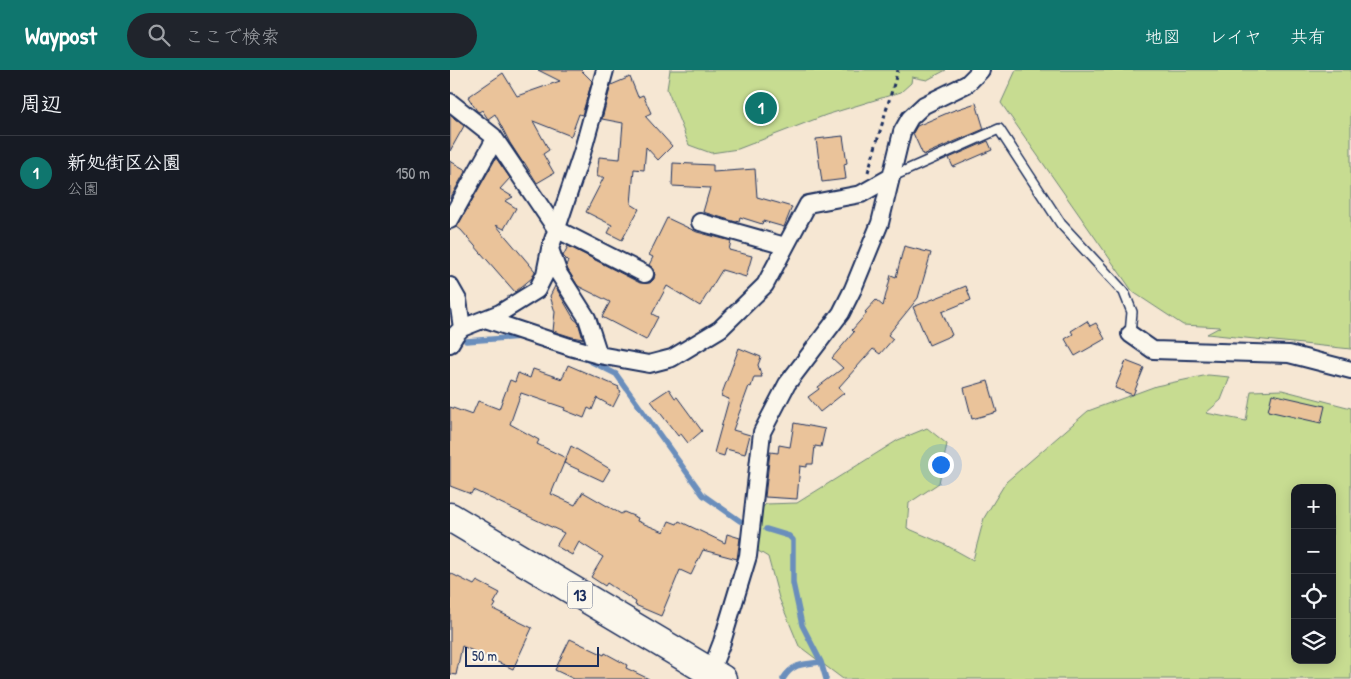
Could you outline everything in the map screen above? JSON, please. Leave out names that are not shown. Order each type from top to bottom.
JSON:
[{"type":"highway","name":"13","points":[[450,518],[716,676]]},
{"type":"street","points":[[450,344],[462,328],[500,313],[537,290],[545,274],[550,249],[582,152],[605,70]]},
{"type":"street","points":[[716,676],[722,642],[748,556],[762,432],[788,384],[841,313],[880,223],[902,132],[910,118],[924,105],[967,84],[981,70]]},
{"type":"street","points":[[450,102],[495,139],[556,229],[645,274]]},
{"type":"street","points":[[450,220],[495,139]]},
{"type":"street","points":[[485,319],[599,355],[650,364],[672,358],[720,329],[765,285],[808,204],[861,194],[891,177]]},
{"type":"street","points":[[700,222],[785,246]]},
{"type":"street","points":[[550,249],[559,274],[587,318],[599,355]]},
{"type":"street","points":[[450,286],[458,300],[462,328]]},
{"type":"street","points":[[1130,334],[1153,350],[1288,354],[1351,370]]},
{"type":"lane","points":[[891,177],[925,160],[999,129],[1061,224],[1124,292],[1132,312],[1130,334]]},
{"type":"path","points":[[861,194],[898,70]]},
{"type":"green space","points":[[670,70],[946,70],[927,80],[912,77],[911,83],[901,92],[826,115],[738,149],[711,153],[689,145],[667,89]]},
{"type":"green space","points":[[1016,70],[1351,70],[1351,349],[1207,334],[1220,327],[1183,325],[1133,292],[1001,103]]},
{"type":"green space","points":[[1208,375],[1230,377],[1221,400],[1206,413],[1246,421],[1251,391],[1282,390],[1351,408],[1351,679],[843,679],[799,646],[779,598],[768,557],[755,549],[754,517],[766,504],[797,503],[898,440],[927,428],[947,444],[939,483],[909,503],[907,528],[944,544],[973,560],[984,518],[1006,482],[1088,411],[1156,386]]},
{"type":"building","points":[[538,70],[581,70],[592,81],[582,115],[579,114],[571,136],[533,121],[549,150],[543,154],[554,173],[537,183],[510,143],[495,114],[488,119],[482,110],[477,111],[468,97],[503,73],[517,96],[560,81]]},
{"type":"building","points":[[630,77],[638,97],[643,95],[651,113],[645,116],[672,146],[658,160],[646,147],[644,170],[634,169],[631,204],[639,209],[622,240],[608,233],[612,225],[586,212],[604,177],[597,177],[599,157],[620,159],[623,123],[602,119],[611,85]]},
{"type":"building","points":[[976,103],[984,129],[923,155],[913,133],[917,126]]},
{"type":"building","points":[[450,115],[464,126],[450,151]]},
{"type":"building","points":[[843,136],[847,163],[844,164],[846,179],[822,182],[816,139]]},
{"type":"building","points":[[988,141],[992,150],[953,167],[949,158]]},
{"type":"building","points":[[496,158],[510,178],[500,189],[513,197],[505,201],[516,208],[504,229],[496,225],[535,271],[532,278],[515,292],[457,227]]},
{"type":"building","points":[[450,161],[466,170],[450,199]]},
{"type":"building","points":[[673,163],[713,165],[713,172],[755,169],[757,197],[792,207],[784,227],[763,221],[762,224],[740,217],[739,221],[736,222],[703,212],[710,188],[672,186]]},
{"type":"building","points":[[667,218],[697,232],[731,241],[729,250],[752,256],[746,277],[722,270],[700,306],[667,286],[652,314],[658,317],[646,340],[602,317],[610,302],[578,286],[566,265],[568,261],[563,256],[568,246],[640,283],[650,283],[654,279],[655,274],[654,269],[649,265],[653,257],[649,255]]},
{"type":"building","points":[[904,246],[931,253],[918,298],[888,335],[893,339],[880,354],[873,349],[839,387],[844,393],[820,412],[808,397],[843,368],[832,358],[854,332],[852,330],[867,313],[865,312],[876,300],[883,306],[891,275],[896,277]]},
{"type":"building","points":[[555,286],[574,319],[578,322],[583,339],[553,331],[555,312],[550,296]]},
{"type":"building","points":[[966,286],[971,300],[942,312],[952,335],[929,345],[913,307]]},
{"type":"building","points":[[1087,321],[1090,326],[1096,323],[1105,339],[1075,356],[1065,339],[1073,334],[1071,331]]},
{"type":"building","points":[[739,348],[761,357],[758,365],[762,377],[754,377],[751,387],[749,386],[733,430],[750,435],[745,454],[726,449],[724,456],[714,453],[729,399],[721,396]]},
{"type":"building","points":[[1126,361],[1144,368],[1133,395],[1115,388]]},
{"type":"building","points":[[568,365],[619,387],[618,389],[621,391],[613,407],[597,398],[592,410],[588,408],[584,418],[564,410],[565,408],[521,393],[510,424],[539,440],[537,444],[566,458],[551,494],[575,505],[583,492],[621,514],[624,512],[638,518],[637,521],[664,532],[669,521],[677,524],[679,521],[725,543],[727,534],[740,538],[737,559],[703,550],[691,575],[680,570],[661,616],[635,605],[636,602],[607,583],[605,586],[591,577],[603,557],[579,542],[572,555],[556,546],[564,533],[473,490],[471,494],[450,486],[450,407],[472,415],[478,401],[499,409],[510,380],[515,382],[518,373],[530,378],[533,369],[562,379]]},
{"type":"building","points":[[988,381],[997,412],[972,419],[964,388]]},
{"type":"building","points":[[669,389],[702,431],[688,443],[681,434],[678,436],[651,401]]},
{"type":"building","points":[[1272,394],[1325,406],[1321,423],[1268,411]]},
{"type":"building","points":[[794,423],[825,429],[821,447],[815,446],[813,464],[807,464],[807,467],[800,466],[797,499],[765,497],[770,452],[778,453],[779,445],[790,447]]},
{"type":"building","points":[[571,446],[610,469],[603,481],[564,463]]},
{"type":"building","points":[[450,573],[474,585],[477,581],[500,593],[493,609],[532,628],[513,669],[462,646],[456,675],[450,674]]},
{"type":"building","points":[[570,639],[604,655],[605,653],[627,665],[626,668],[649,679],[574,679],[555,670]]},
{"type":"waterway","points":[[466,341],[521,337]]},
{"type":"waterway","points":[[586,359],[616,374],[703,495],[740,521]]},
{"type":"waterway","points":[[766,529],[789,536],[793,540],[793,583],[802,625],[821,662]]},
{"type":"waterway","points":[[783,679],[795,667],[821,662],[826,679]]},
{"type":"place","name":"新処街区公園","points":[[761,108]]}]
